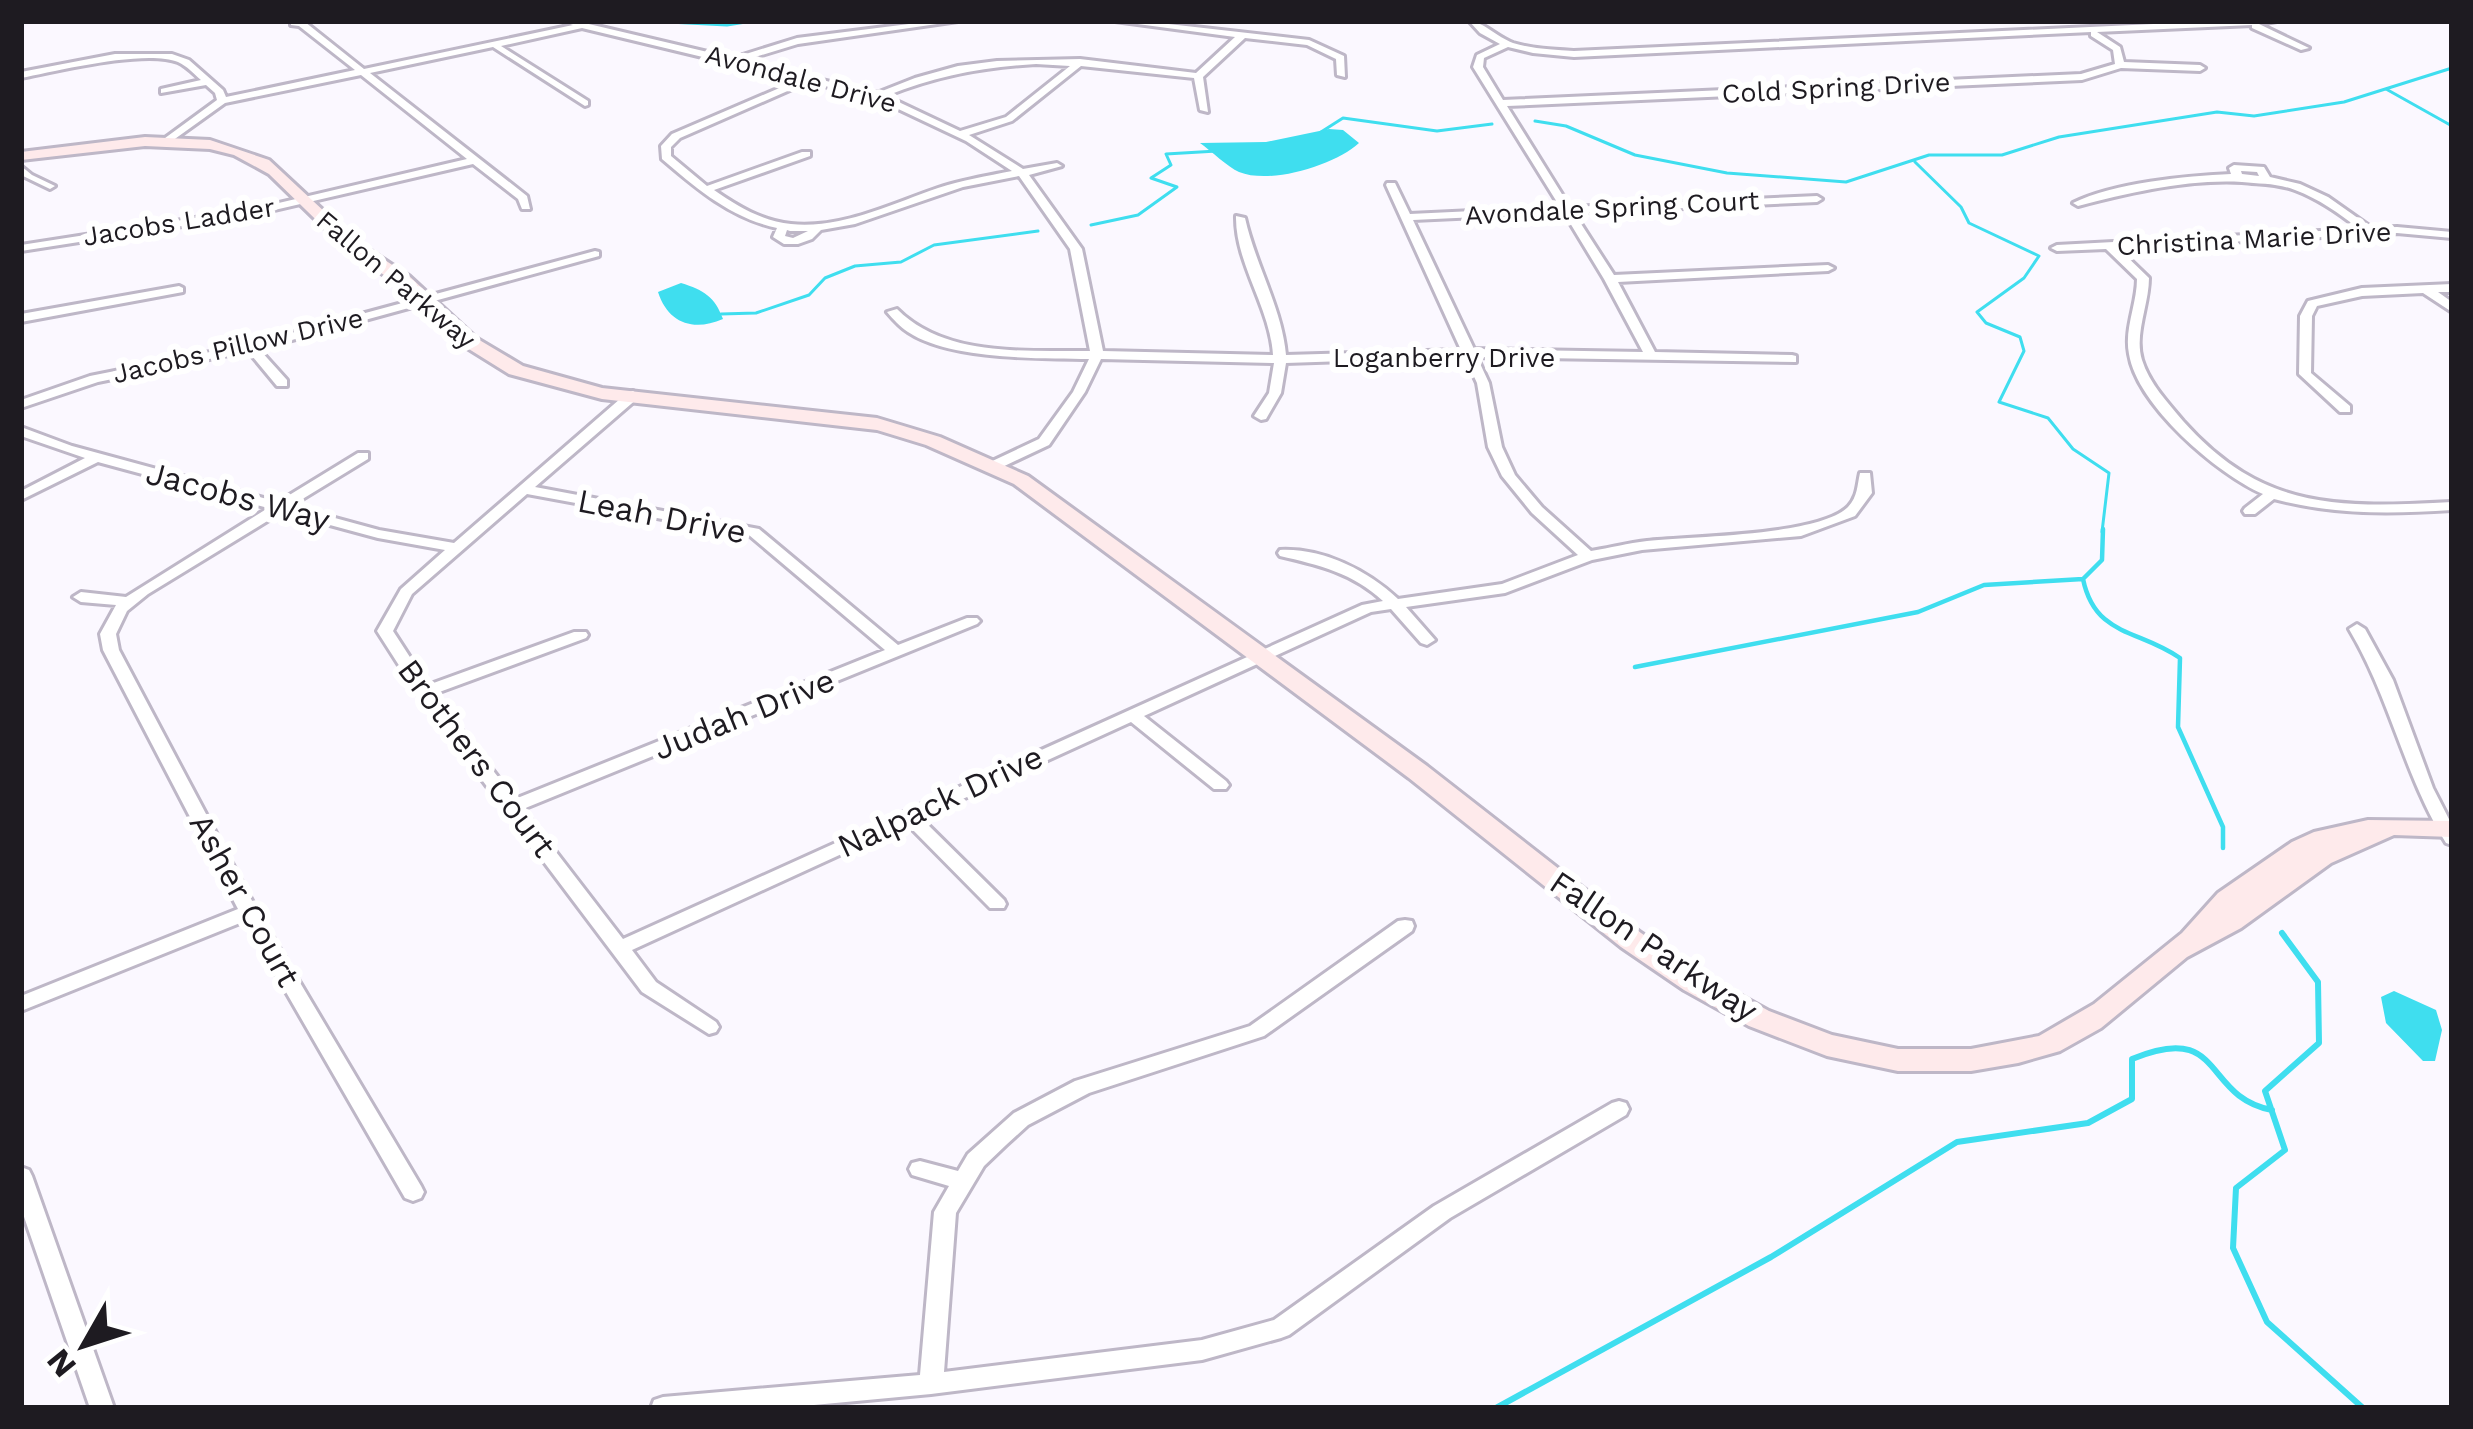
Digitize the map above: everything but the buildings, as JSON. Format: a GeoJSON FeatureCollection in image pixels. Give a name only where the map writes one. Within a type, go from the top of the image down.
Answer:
{"type":"FeatureCollection","features":[{"type":"Feature","properties":{"kind":"street","name":"Avondale Drive"},"geometry":{"type":"LineString","coordinates":[[565,21],[878,96],[960,134],[1023,174],[1076,249],[1096,355]]}},
{"type":"Feature","properties":{"kind":"street"},"geometry":{"type":"LineString","coordinates":[[736,60],[797,41],[954,21]]}},
{"type":"Feature","properties":{"kind":"street"},"geometry":{"type":"LineString","coordinates":[[1119,21],[1332,51],[1341,58],[1342,75]]}},
{"type":"Feature","properties":{"kind":"street"},"geometry":{"type":"LineString","coordinates":[[1473,21],[1486,34],[1508,44],[1574,53],[2273,21]]}},
{"type":"Feature","properties":{"kind":"street"},"geometry":{"type":"LineString","coordinates":[[294,23],[302,24],[476,160],[523,198],[526,207]]}},
{"type":"Feature","properties":{"kind":"street"},"geometry":{"type":"LineString","coordinates":[[2253,25],[2304,48]]}},
{"type":"Feature","properties":{"kind":"street"},"geometry":{"type":"LineString","coordinates":[[165,143],[222,101],[578,27]]}},
{"type":"Feature","properties":{"kind":"street"},"geometry":{"type":"LineString","coordinates":[[2092,32],[2117,49],[2120,65]]}},
{"type":"Feature","properties":{"kind":"street"},"geometry":{"type":"LineString","coordinates":[[878,96],[907,82],[979,62],[1080,62],[1198,76],[1242,36]]}},
{"type":"Feature","properties":{"kind":"street"},"geometry":{"type":"LineString","coordinates":[[1508,44],[1477,62],[1610,279],[1652,357]]}},
{"type":"Feature","properties":{"kind":"street"},"geometry":{"type":"LineString","coordinates":[[496,47],[585,103]]}},
{"type":"Feature","properties":{"kind":"street"},"geometry":{"type":"LineString","coordinates":[[21,75],[150,52],[186,62],[220,92],[222,101]]}},
{"type":"Feature","properties":{"kind":"street"},"geometry":{"type":"LineString","coordinates":[[960,134],[1009,119],[1080,62]]}},
{"type":"Feature","properties":{"kind":"street","name":"Cold Spring Drive"},"geometry":{"type":"LineString","coordinates":[[1503,103],[2081,77],[2120,65],[2156,70],[2200,68]]}},
{"type":"Feature","properties":{"kind":"street"},"geometry":{"type":"LineString","coordinates":[[1198,76],[1205,110]]}},
{"type":"Feature","properties":{"kind":"street"},"geometry":{"type":"LineString","coordinates":[[811,78],[700,124],[666,146],[665,158],[748,218],[782,229],[778,237],[790,242],[960,185],[1057,166]]}},
{"type":"Feature","properties":{"kind":"street"},"geometry":{"type":"LineString","coordinates":[[164,91],[206,82]]}},
{"type":"Feature","properties":{"kind":"street","name":"Fallon Parkway"},"geometry":{"type":"LineString","coordinates":[[21,156],[101,145],[165,143],[248,156],[274,171],[346,241],[495,361],[556,382],[871,423],[949,445],[991,466],[1021,496],[1253,659],[1406,779],[1455,805],[1736,1009],[1782,1030],[1849,1051],[1953,1062],[2003,1057],[2045,1045],[2088,1024],[2192,940],[2227,924],[2313,858],[2386,829],[2450,832]]}},
{"type":"Feature","properties":{"kind":"street"},"geometry":{"type":"LineString","coordinates":[[706,189],[806,154]]}},
{"type":"Feature","properties":{"kind":"street","name":"Jacobs Ladder"},"geometry":{"type":"LineString","coordinates":[[21,248],[304,201],[476,160]]}},
{"type":"Feature","properties":{"kind":"street"},"geometry":{"type":"LineString","coordinates":[[21,169],[50,186]]}},
{"type":"Feature","properties":{"kind":"street"},"geometry":{"type":"LineString","coordinates":[[2078,203],[2155,184],[2269,182],[2323,198],[2370,231]]}},
{"type":"Feature","properties":{"kind":"street"},"geometry":{"type":"LineString","coordinates":[[1391,185],[1483,383],[1496,447],[1509,476],[1537,510],[1588,556]]}},
{"type":"Feature","properties":{"kind":"street","name":"Avondale Spring Court"},"geometry":{"type":"LineString","coordinates":[[1407,217],[1816,199]]}},
{"type":"Feature","properties":{"kind":"street"},"geometry":{"type":"LineString","coordinates":[[1240,218],[1278,334],[1280,382],[1261,416]]}},
{"type":"Feature","properties":{"kind":"street","name":"Christina Marie Drive"},"geometry":{"type":"LineString","coordinates":[[2056,248],[2370,231],[2452,235]]}},
{"type":"Feature","properties":{"kind":"street"},"geometry":{"type":"LineString","coordinates":[[2110,247],[2143,278],[2135,358],[2167,411],[2224,470],[2270,495],[2353,511],[2452,506]]}},
{"type":"Feature","properties":{"kind":"street","name":"Jacobs Pillow Drive"},"geometry":{"type":"LineString","coordinates":[[21,404],[95,379],[251,346],[595,254]]}},
{"type":"Feature","properties":{"kind":"street"},"geometry":{"type":"LineString","coordinates":[[1610,279],[1828,268]]}},
{"type":"Feature","properties":{"kind":"street"},"geometry":{"type":"LineString","coordinates":[[2344,409],[2305,374],[2306,316],[2312,304],[2362,292],[2452,288]]}},
{"type":"Feature","properties":{"kind":"street"},"geometry":{"type":"LineString","coordinates":[[2427,289],[2452,308]]}},
{"type":"Feature","properties":{"kind":"street"},"geometry":{"type":"LineString","coordinates":[[21,318],[179,290]]}},
{"type":"Feature","properties":{"kind":"street","name":"Loganberry Drive"},"geometry":{"type":"LineString","coordinates":[[893,312],[910,329],[958,346],[998,353],[1792,359]]}},
{"type":"Feature","properties":{"kind":"street"},"geometry":{"type":"LineString","coordinates":[[251,346],[282,383]]}},
{"type":"Feature","properties":{"kind":"street"},"geometry":{"type":"LineString","coordinates":[[991,466],[1044,442],[1079,392],[1096,355]]}},
{"type":"Feature","properties":{"kind":"street","name":"Brothers Court"},"geometry":{"type":"LineString","coordinates":[[633,395],[406,592],[387,620],[388,640],[649,987],[709,1027]]}},
{"type":"Feature","properties":{"kind":"street","name":"Jacobs Way"},"geometry":{"type":"LineString","coordinates":[[21,431],[97,457],[378,534],[458,548]]}},
{"type":"Feature","properties":{"kind":"street"},"geometry":{"type":"LineString","coordinates":[[81,596],[127,602],[363,456]]}},
{"type":"Feature","properties":{"kind":"street"},"geometry":{"type":"LineString","coordinates":[[22,496],[97,457]]}},
{"type":"Feature","properties":{"kind":"street","name":"Nalpack Drive"},"geometry":{"type":"LineString","coordinates":[[620,948],[1367,608],[1505,588],[1588,556],[1642,546],[1801,532],[1850,513],[1865,493],[1865,476]]}},
{"type":"Feature","properties":{"kind":"street","name":"Leah Drive"},"geometry":{"type":"LineString","coordinates":[[528,490],[754,532],[897,652]]}},
{"type":"Feature","properties":{"kind":"street"},"geometry":{"type":"LineString","coordinates":[[2250,511],[2270,495]]}},
{"type":"Feature","properties":{"kind":"street"},"geometry":{"type":"LineString","coordinates":[[1285,553],[1330,560],[1381,585],[1427,640]]}},
{"type":"Feature","properties":{"kind":"street","name":"Asher Court"},"geometry":{"type":"LineString","coordinates":[[127,602],[108,634],[111,650],[249,912],[413,1192]]}},
{"type":"Feature","properties":{"kind":"street","name":"Judah Drive"},"geometry":{"type":"LineString","coordinates":[[515,806],[972,621]]}},
{"type":"Feature","properties":{"kind":"street"},"geometry":{"type":"LineString","coordinates":[[2357,629],[2380,662],[2430,804],[2450,832]]}},
{"type":"Feature","properties":{"kind":"street"},"geometry":{"type":"LineString","coordinates":[[424,692],[580,635]]}},
{"type":"Feature","properties":{"kind":"street"},"geometry":{"type":"LineString","coordinates":[[1131,713],[1220,785]]}},
{"type":"Feature","properties":{"kind":"street"},"geometry":{"type":"LineString","coordinates":[[909,815],[997,904]]}},
{"type":"Feature","properties":{"kind":"street"},"geometry":{"type":"LineString","coordinates":[[21,1004],[249,912]]}},
{"type":"Feature","properties":{"kind":"street"},"geometry":{"type":"LineString","coordinates":[[931,1384],[945,1212],[976,1160],[1021,1119],[1082,1087],[1256,1031],[1405,926]]}},
{"type":"Feature","properties":{"kind":"street"},"geometry":{"type":"LineString","coordinates":[[663,1408],[931,1384],[1202,1350],[1281,1328],[1442,1212],[1618,1109]]}},
{"type":"Feature","properties":{"kind":"street"},"geometry":{"type":"LineString","coordinates":[[920,1169],[962,1181]]}},
{"type":"Feature","properties":{"kind":"street"},"geometry":{"type":"LineString","coordinates":[[21,1176],[102,1408]]}},
{"type":"Feature","properties":{"kind":"water"},"geometry":{"type":"Polygon","coordinates":[[[1343,130],[1359,143],[1319,165],[1268,176],[1239,172],[1200,143],[1266,142],[1343,130]]]}},
{"type":"Feature","properties":{"kind":"water"},"geometry":{"type":"Polygon","coordinates":[[[681,283],[708,295],[723,319],[702,325],[675,318],[658,292],[681,283]]]}},
{"type":"Feature","properties":{"kind":"water"},"geometry":{"type":"Polygon","coordinates":[[[2394,991],[2436,1010],[2442,1030],[2435,1061],[2423,1061],[2386,1023],[2381,997],[2394,991]]]}},
{"type":"Feature","properties":{"kind":"waterway"},"geometry":{"type":"LineString","coordinates":[[649,21],[727,25],[752,21]]}},
{"type":"Feature","properties":{"kind":"waterway"},"geometry":{"type":"LineString","coordinates":[[1535,121],[1566,126],[1635,155],[1727,173],[1846,182],[1929,155],[2002,155],[2059,137],[2217,112],[2254,116],[2344,102],[2452,68]]}},
{"type":"Feature","properties":{"kind":"waterway"},"geometry":{"type":"LineString","coordinates":[[2386,89],[2452,126]]}},
{"type":"Feature","properties":{"kind":"waterway"},"geometry":{"type":"LineString","coordinates":[[1321,132],[1343,118],[1437,131],[1492,124]]}},
{"type":"Feature","properties":{"kind":"waterway"},"geometry":{"type":"LineString","coordinates":[[1091,225],[1138,215],[1177,187],[1151,178],[1171,165],[1166,154],[1217,151]]}},
{"type":"Feature","properties":{"kind":"waterway"},"geometry":{"type":"LineString","coordinates":[[1915,162],[1961,207],[1969,223],[2039,256],[2024,278],[1977,312],[1986,323],[2020,337],[2024,351],[1999,402],[2048,418],[2073,449],[2109,473],[2102,532]]}},
{"type":"Feature","properties":{"kind":"waterway"},"geometry":{"type":"LineString","coordinates":[[721,314],[756,313],[809,295],[825,278],[855,266],[901,262],[934,245],[1038,231]]}},
{"type":"Feature","properties":{"kind":"waterway"},"geometry":{"type":"LineString","coordinates":[[2083,579],[2102,560],[2103,529]]}},
{"type":"Feature","properties":{"kind":"waterway"},"geometry":{"type":"LineString","coordinates":[[1635,667],[1918,612],[1984,585],[2083,579]]}},
{"type":"Feature","properties":{"kind":"waterway"},"geometry":{"type":"LineString","coordinates":[[2083,579],[2097,612],[2108,622],[2180,658],[2178,727],[2223,827],[2223,848]]}},
{"type":"Feature","properties":{"kind":"waterway"},"geometry":{"type":"LineString","coordinates":[[2271,1110],[2265,1091],[2319,1043],[2318,982],[2282,933]]}},
{"type":"Feature","properties":{"kind":"waterway"},"geometry":{"type":"LineString","coordinates":[[1496,1408],[1771,1257],[1957,1142],[2088,1123],[2132,1099],[2132,1059],[2162,1049],[2183,1049],[2199,1055],[2234,1091],[2271,1110]]}},
{"type":"Feature","properties":{"kind":"waterway"},"geometry":{"type":"LineString","coordinates":[[2271,1110],[2285,1150],[2236,1188],[2233,1248],[2267,1322],[2363,1408]]}}]}
